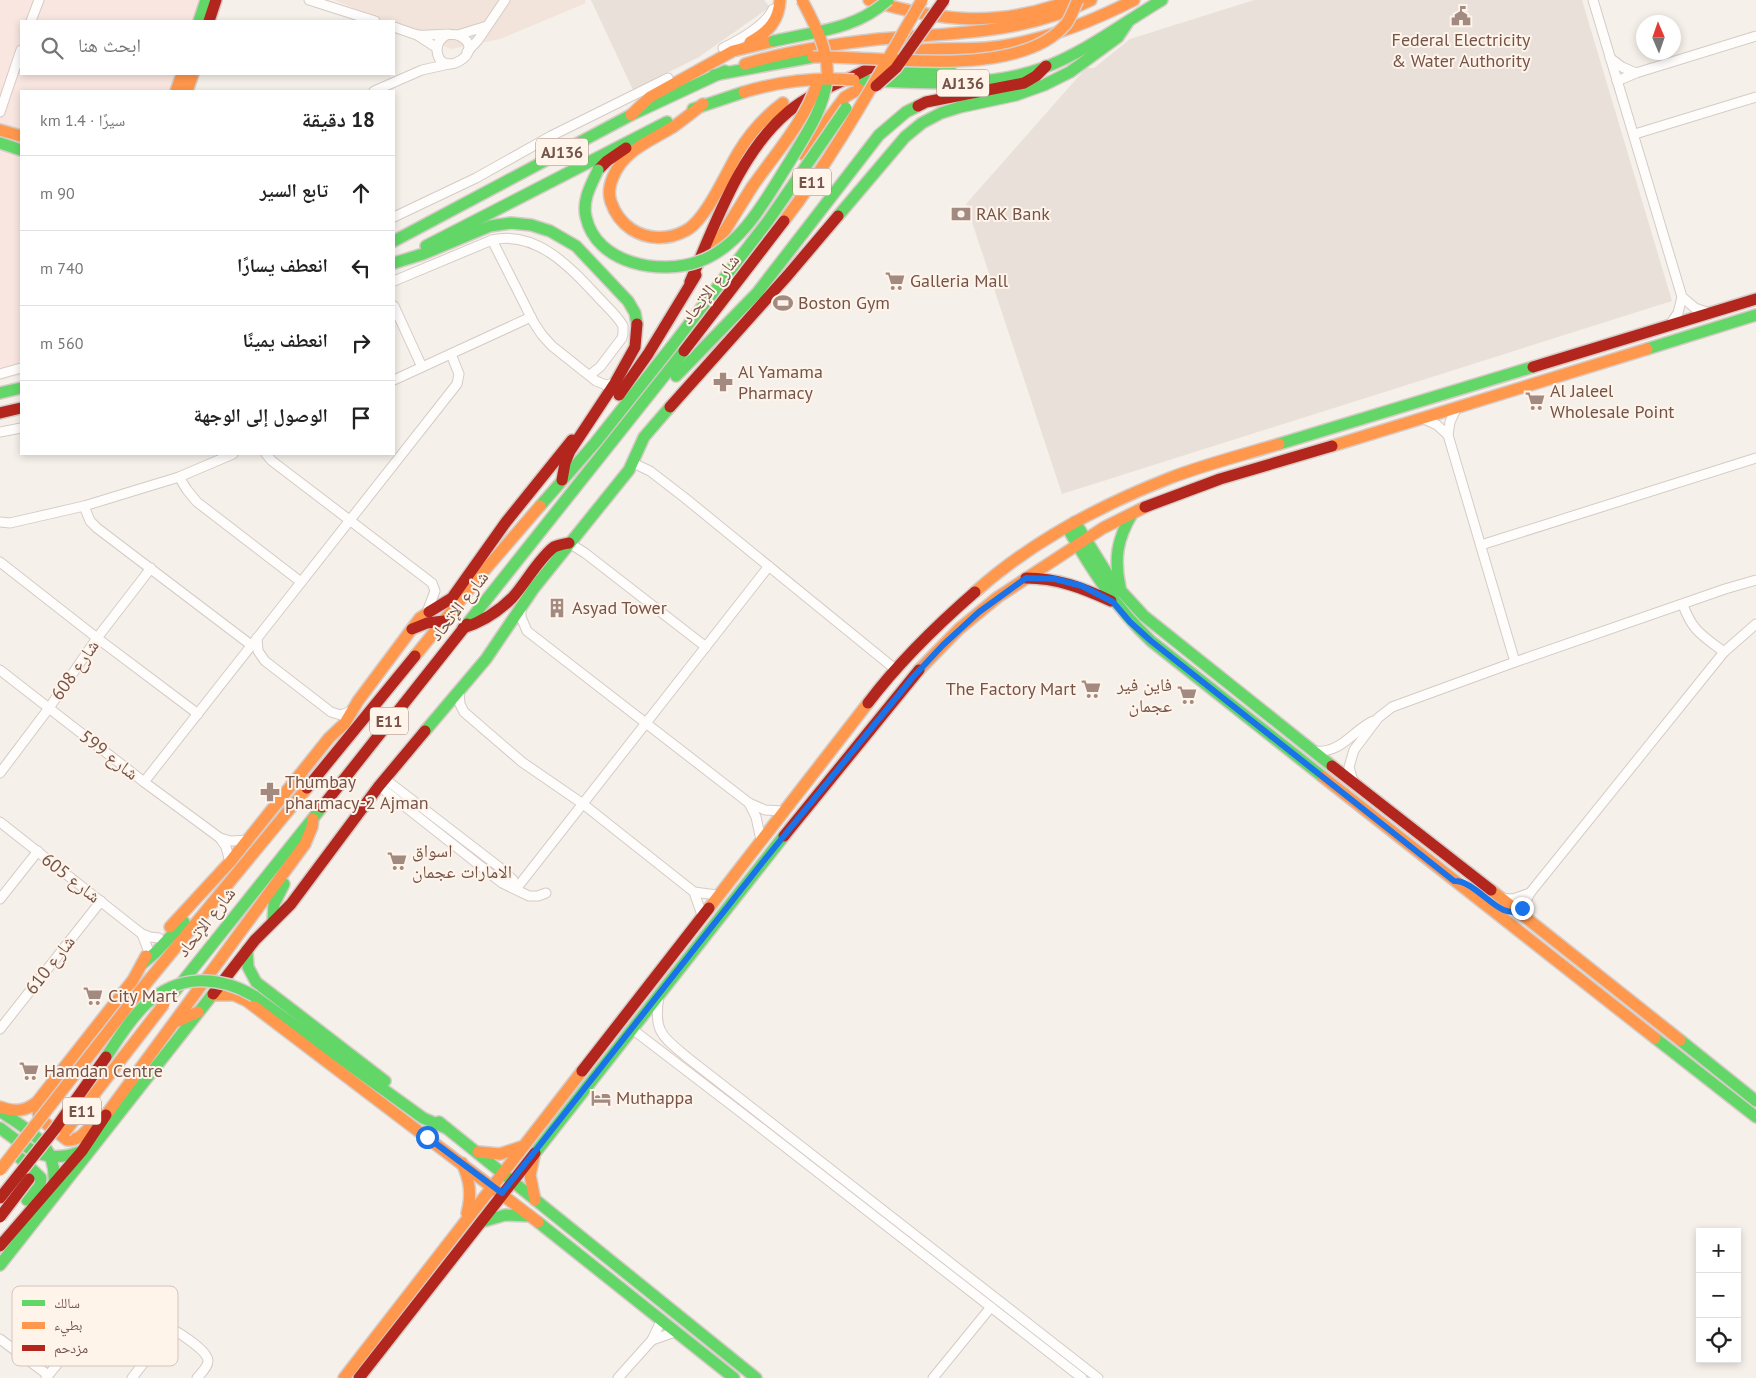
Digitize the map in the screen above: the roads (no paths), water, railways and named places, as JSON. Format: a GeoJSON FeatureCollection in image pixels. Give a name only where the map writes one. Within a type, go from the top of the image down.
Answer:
{"type":"FeatureCollection","features":[{"type":"Feature","properties":{"kind":"main road"},"geometry":{"type":"LineString","coordinates":[[199,20],[206,0]]}},
{"type":"Feature","properties":{"kind":"main road"},"geometry":{"type":"LineString","coordinates":[[209,20],[216,0]]}},
{"type":"Feature","properties":{"kind":"main road"},"geometry":{"type":"LineString","coordinates":[[631,114],[650,97],[762,36],[772,27],[779,12],[780,0]]}},
{"type":"Feature","properties":{"kind":"main road"},"geometry":{"type":"LineString","coordinates":[[658,126],[616,154],[598,170],[586,200],[586,216],[600,244],[619,258],[641,265],[660,268],[689,265],[712,256],[745,226],[779,179],[820,109],[828,70],[826,56],[802,0]]}},
{"type":"Feature","properties":{"kind":"main road"},"geometry":{"type":"LineString","coordinates":[[869,0],[919,14],[986,20],[1036,14],[1071,0]]}},
{"type":"Feature","properties":{"kind":"main road"},"geometry":{"type":"LineString","coordinates":[[733,51],[840,28],[873,13],[888,0]]}},
{"type":"Feature","properties":{"kind":"main road","name":"شارع الإتحاد"},"geometry":{"type":"LineString","coordinates":[[0,1217],[164,1004],[684,351],[806,192],[860,87],[909,0]]}},
{"type":"Feature","properties":{"kind":"main road","name":"شارع الإتحاد"},"geometry":{"type":"LineString","coordinates":[[0,1170],[139,992],[501,551],[595,443],[672,346],[783,201],[860,87],[922,0]]}},
{"type":"Feature","properties":{"kind":"main road"},"geometry":{"type":"LineString","coordinates":[[860,87],[881,83],[896,68],[944,0]]}},
{"type":"Feature","properties":{"kind":"main road"},"geometry":{"type":"LineString","coordinates":[[986,20],[1003,13],[1026,8],[1043,0]]}},
{"type":"Feature","properties":{"kind":"main road"},"geometry":{"type":"LineString","coordinates":[[714,76],[812,57],[946,61],[1005,56],[1036,46],[1050,38],[1063,27],[1078,0]]}},
{"type":"Feature","properties":{"kind":"main road"},"geometry":{"type":"LineString","coordinates":[[779,179],[792,166],[845,97],[860,87],[892,71],[951,72],[1000,67],[1044,52],[1068,36],[1079,22],[1089,0]]}},
{"type":"Feature","properties":{"kind":"main road","name":"AJ136"},"geometry":{"type":"LineString","coordinates":[[395,239],[631,114],[714,76],[762,58],[830,44],[988,30],[1030,23],[1067,12],[1089,0]]}},
{"type":"Feature","properties":{"kind":"main road"},"geometry":{"type":"LineString","coordinates":[[690,282],[727,200],[756,146],[781,118],[819,91],[903,53],[919,50],[984,48],[1037,39],[1083,24],[1134,0]]}},
{"type":"Feature","properties":{"kind":"main road","name":"AJ136"},"geometry":{"type":"LineString","coordinates":[[395,261],[703,104],[762,86],[798,79],[826,78],[860,87],[971,83],[1005,78],[1046,66],[1068,57],[1162,0]]}},
{"type":"Feature","properties":{"kind":"main road"},"geometry":{"type":"LineString","coordinates":[[0,1264],[169,1051],[254,940],[291,904],[382,782],[506,632],[521,607],[561,553],[633,463],[641,443],[648,432],[788,275],[905,137],[922,123],[942,114],[960,107],[1016,95],[1044,85],[1070,72],[1118,37],[1131,18]]}},
{"type":"Feature","properties":{"kind":"main road"},"geometry":{"type":"LineString","coordinates":[[595,443],[599,423],[648,354],[690,282],[811,101],[818,76],[820,42]]}},
{"type":"Feature","properties":{"kind":"main road"},"geometry":{"type":"LineString","coordinates":[[613,438],[636,424],[682,370],[746,305],[879,135],[892,122],[906,112],[926,102],[1024,83],[1036,76],[1046,66]]}},
{"type":"Feature","properties":{"kind":"main road"},"geometry":{"type":"LineString","coordinates":[[176,90],[182,75]]}},
{"type":"Feature","properties":{"kind":"main road"},"geometry":{"type":"LineString","coordinates":[[187,90],[193,75]]}},
{"type":"Feature","properties":{"kind":"main road"},"geometry":{"type":"LineString","coordinates":[[703,104],[636,149],[618,166],[610,188],[612,208],[622,223],[637,234],[661,238],[687,230],[701,216],[740,150],[763,119],[783,103],[804,94],[819,91]]}},
{"type":"Feature","properties":{"kind":"main road"},"geometry":{"type":"LineString","coordinates":[[0,130],[20,136]]}},
{"type":"Feature","properties":{"kind":"main road"},"geometry":{"type":"LineString","coordinates":[[0,143],[20,150]]}},
{"type":"Feature","properties":{"kind":"main road"},"geometry":{"type":"LineString","coordinates":[[395,262],[423,254],[480,229],[500,224],[531,225],[560,235],[584,253],[628,301],[634,313],[638,333],[635,347],[615,383],[567,457],[562,482]]}},
{"type":"Feature","properties":{"kind":"main road"},"geometry":{"type":"LineString","coordinates":[[344,1378],[859,712],[940,622],[974,591],[1014,561],[1071,524],[1132,494],[1197,469],[1756,299]]}},
{"type":"Feature","properties":{"kind":"main road"},"geometry":{"type":"LineString","coordinates":[[359,1378],[767,856],[913,677],[959,629],[992,602],[1081,542],[1133,512],[1168,497],[1220,479],[1474,404],[1756,315]]}},
{"type":"Feature","properties":{"kind":"main road"},"geometry":{"type":"LineString","coordinates":[[1474,404],[1481,390],[1533,373],[1551,362]]}},
{"type":"Feature","properties":{"kind":"main road"},"geometry":{"type":"LineString","coordinates":[[0,393],[20,388]]}},
{"type":"Feature","properties":{"kind":"main road"},"geometry":{"type":"LineString","coordinates":[[0,413],[20,408]]}},
{"type":"Feature","properties":{"kind":"main road"},"geometry":{"type":"LineString","coordinates":[[0,1107],[15,1111],[29,1109],[37,1102],[133,980],[159,938],[230,862],[329,738],[344,723],[412,629],[427,612],[452,598],[506,522],[559,454],[572,439],[582,433]]}},
{"type":"Feature","properties":{"kind":"main road"},"geometry":{"type":"LineString","coordinates":[[1121,592],[1115,567],[1115,553],[1121,532],[1133,512]]}},
{"type":"Feature","properties":{"kind":"main road"},"geometry":{"type":"LineString","coordinates":[[1071,524],[1113,602],[1130,622],[1151,641],[1756,1117]]}},
{"type":"Feature","properties":{"kind":"main road"},"geometry":{"type":"LineString","coordinates":[[1081,542],[1121,592],[1159,629],[1754,1098]]}},
{"type":"Feature","properties":{"kind":"main road"},"geometry":{"type":"LineString","coordinates":[[464,628],[493,615],[507,602],[549,552],[561,544],[569,543]]}},
{"type":"Feature","properties":{"kind":"main road"},"geometry":{"type":"LineString","coordinates":[[1026,578],[1065,581],[1082,586],[1113,602]]}},
{"type":"Feature","properties":{"kind":"main road"},"geometry":{"type":"LineString","coordinates":[[412,629],[428,623],[444,621]]}},
{"type":"Feature","properties":{"kind":"main road"},"geometry":{"type":"LineString","coordinates":[[273,921],[276,898],[310,832],[314,822],[313,816]]}},
{"type":"Feature","properties":{"kind":"main road"},"geometry":{"type":"LineString","coordinates":[[0,1246],[82,1151],[104,1118],[298,854]]}},
{"type":"Feature","properties":{"kind":"main road"},"geometry":{"type":"LineString","coordinates":[[1454,881],[1467,883],[1504,911],[1517,912]]}},
{"type":"Feature","properties":{"kind":"main road"},"geometry":{"type":"LineString","coordinates":[[142,964],[156,952],[205,899],[227,887]]}},
{"type":"Feature","properties":{"kind":"main road"},"geometry":{"type":"LineString","coordinates":[[247,950],[246,965],[253,978],[475,1151],[756,1378]]}},
{"type":"Feature","properties":{"kind":"main road"},"geometry":{"type":"LineString","coordinates":[[239,996],[242,984],[253,978]]}},
{"type":"Feature","properties":{"kind":"main road"},"geometry":{"type":"LineString","coordinates":[[0,1198],[56,1128],[127,1026],[151,1000],[164,991],[180,984],[204,980],[228,983],[241,988],[423,1118],[446,1128]]}},
{"type":"Feature","properties":{"kind":"main road"},"geometry":{"type":"LineString","coordinates":[[213,994],[239,996],[247,1001],[492,1185],[734,1378]]}},
{"type":"Feature","properties":{"kind":"main road"},"geometry":{"type":"LineString","coordinates":[[175,1023],[198,1012]]}},
{"type":"Feature","properties":{"kind":"main road"},"geometry":{"type":"LineString","coordinates":[[1662,1043],[1670,1039],[1677,1041],[1710,1066],[1716,1068]]}},
{"type":"Feature","properties":{"kind":"main road"},"geometry":{"type":"LineString","coordinates":[[55,1081],[52,1093],[38,1112],[38,1117],[41,1121],[67,1140],[72,1141],[79,1138],[91,1125],[104,1118]]}},
{"type":"Feature","properties":{"kind":"main road"},"geometry":{"type":"LineString","coordinates":[[0,1111],[42,1142],[48,1149],[53,1158],[56,1171],[54,1184]]}},
{"type":"Feature","properties":{"kind":"main road"},"geometry":{"type":"LineString","coordinates":[[0,1128],[35,1153],[44,1157],[71,1156],[82,1151]]}},
{"type":"Feature","properties":{"kind":"main road"},"geometry":{"type":"LineString","coordinates":[[475,1151],[486,1154],[503,1154],[525,1144]]}},
{"type":"Feature","properties":{"kind":"main road"},"geometry":{"type":"LineString","coordinates":[[535,1200],[530,1175],[536,1151]]}},
{"type":"Feature","properties":{"kind":"main road"},"geometry":{"type":"LineString","coordinates":[[0,1159],[5,1153],[14,1154],[41,1178],[40,1185],[16,1215],[14,1229]]}},
{"type":"Feature","properties":{"kind":"main road"},"geometry":{"type":"LineString","coordinates":[[462,1163],[468,1175],[470,1188],[469,1208],[465,1220]]}},
{"type":"Feature","properties":{"kind":"main road"},"geometry":{"type":"LineString","coordinates":[[479,1223],[493,1217],[508,1214],[532,1217]]}},
{"type":"Feature","properties":{"kind":"main road"},"geometry":{"type":"LineString","coordinates":[[661,1321],[669,1318],[675,1320],[707,1344],[718,1348]]}},
{"type":"Feature","properties":{"kind":"street"},"geometry":{"type":"LineString","coordinates":[[31,20],[39,0]]}},
{"type":"Feature","properties":{"kind":"street"},"geometry":{"type":"LineString","coordinates":[[308,0],[372,20]]}},
{"type":"Feature","properties":{"kind":"street"},"geometry":{"type":"LineString","coordinates":[[376,90],[422,70],[456,64],[462,61],[505,0]]}},
{"type":"Feature","properties":{"kind":"street"},"geometry":{"type":"LineString","coordinates":[[395,216],[476,178],[551,136],[676,75],[732,44],[769,16],[773,9],[774,0]]}},
{"type":"Feature","properties":{"kind":"street"},"geometry":{"type":"LineString","coordinates":[[1593,0],[1682,297],[1678,313],[1669,326]]}},
{"type":"Feature","properties":{"kind":"street"},"geometry":{"type":"LineString","coordinates":[[417,35],[458,35],[487,26]]}},
{"type":"Feature","properties":{"kind":"street"},"geometry":{"type":"LineString","coordinates":[[395,27],[417,35],[437,49],[440,58],[448,64]]}},
{"type":"Feature","properties":{"kind":"street"},"geometry":{"type":"LineString","coordinates":[[422,70],[431,61],[440,41],[448,34]]}},
{"type":"Feature","properties":{"kind":"street"},"geometry":{"type":"LineString","coordinates":[[458,35],[466,42],[467,52]]}},
{"type":"Feature","properties":{"kind":"street"},"geometry":{"type":"LineString","coordinates":[[1618,81],[1636,73],[1756,36]]}},
{"type":"Feature","properties":{"kind":"street"},"geometry":{"type":"LineString","coordinates":[[0,112],[20,53]]}},
{"type":"Feature","properties":{"kind":"street"},"geometry":{"type":"LineString","coordinates":[[1610,58],[1622,67],[1636,73]]}},
{"type":"Feature","properties":{"kind":"street"},"geometry":{"type":"LineString","coordinates":[[1634,134],[1756,98]]}},
{"type":"Feature","properties":{"kind":"street"},"geometry":{"type":"LineString","coordinates":[[395,281],[492,240],[520,239],[561,259],[621,322],[624,330],[622,338],[604,364],[590,375]]}},
{"type":"Feature","properties":{"kind":"street"},"geometry":{"type":"LineString","coordinates":[[492,240],[538,329],[547,340],[603,384],[615,383]]}},
{"type":"Feature","properties":{"kind":"street"},"geometry":{"type":"LineString","coordinates":[[1682,297],[1695,308],[1710,313]]}},
{"type":"Feature","properties":{"kind":"street"},"geometry":{"type":"LineString","coordinates":[[395,308],[422,367]]}},
{"type":"Feature","properties":{"kind":"street"},"geometry":{"type":"LineString","coordinates":[[395,380],[532,317]]}},
{"type":"Feature","properties":{"kind":"street"},"geometry":{"type":"LineString","coordinates":[[144,782],[457,384],[458,369],[451,354]]}},
{"type":"Feature","properties":{"kind":"street"},"geometry":{"type":"LineString","coordinates":[[0,374],[20,368]]}},
{"type":"Feature","properties":{"kind":"street"},"geometry":{"type":"LineString","coordinates":[[1456,409],[1450,422],[1448,435],[1515,662]]}},
{"type":"Feature","properties":{"kind":"street"},"geometry":{"type":"LineString","coordinates":[[1424,419],[1437,425],[1448,435]]}},
{"type":"Feature","properties":{"kind":"street"},"geometry":{"type":"LineString","coordinates":[[0,432],[20,428]]}},
{"type":"Feature","properties":{"kind":"street"},"geometry":{"type":"LineString","coordinates":[[0,530],[5,523],[84,506],[179,477],[231,455]]}},
{"type":"Feature","properties":{"kind":"street"},"geometry":{"type":"LineString","coordinates":[[267,455],[272,461],[434,585],[435,590],[427,612]]}},
{"type":"Feature","properties":{"kind":"street"},"geometry":{"type":"LineString","coordinates":[[1480,545],[1756,458]]}},
{"type":"Feature","properties":{"kind":"street"},"geometry":{"type":"LineString","coordinates":[[633,463],[650,471],[896,669]]}},
{"type":"Feature","properties":{"kind":"street"},"geometry":{"type":"LineString","coordinates":[[179,477],[197,502],[301,582]]}},
{"type":"Feature","properties":{"kind":"street"},"geometry":{"type":"LineString","coordinates":[[84,506],[93,524],[254,642],[265,661],[331,712],[341,715],[351,711]]}},
{"type":"Feature","properties":{"kind":"street"},"geometry":{"type":"LineString","coordinates":[[569,543],[585,553],[706,647]]}},
{"type":"Feature","properties":{"kind":"street"},"geometry":{"type":"LineString","coordinates":[[561,553],[585,553]]}},
{"type":"Feature","properties":{"kind":"street"},"geometry":{"type":"LineString","coordinates":[[0,562],[198,714]]}},
{"type":"Feature","properties":{"kind":"street"},"geometry":{"type":"LineString","coordinates":[[516,889],[769,566]]}},
{"type":"Feature","properties":{"kind":"street","name":"شارع 608"},"geometry":{"type":"LineString","coordinates":[[0,773],[49,708],[97,638],[151,568]]}},
{"type":"Feature","properties":{"kind":"street"},"geometry":{"type":"LineString","coordinates":[[1313,750],[1325,751],[1337,748],[1366,724],[1403,702],[1515,662],[1753,583]]}},
{"type":"Feature","properties":{"kind":"street"},"geometry":{"type":"LineString","coordinates":[[1683,605],[1688,620],[1694,628],[1724,652]]}},
{"type":"Feature","properties":{"kind":"street"},"geometry":{"type":"LineString","coordinates":[[521,607],[521,617],[527,631],[749,803],[765,810],[783,811]]}},
{"type":"Feature","properties":{"kind":"street"},"geometry":{"type":"LineString","coordinates":[[1517,912],[1522,908],[1530,893],[1724,652],[1756,624]]}},
{"type":"Feature","properties":{"kind":"street"},"geometry":{"type":"LineString","coordinates":[[506,632],[527,631]]}},
{"type":"Feature","properties":{"kind":"street","name":"شارع 599"},"geometry":{"type":"LineString","coordinates":[[0,670],[144,782],[220,838]]}},
{"type":"Feature","properties":{"kind":"street"},"geometry":{"type":"LineString","coordinates":[[459,691],[459,700],[464,712]]}},
{"type":"Feature","properties":{"kind":"street"},"geometry":{"type":"LineString","coordinates":[[444,709],[452,708],[464,712],[522,762],[582,804],[694,892],[702,915]]}},
{"type":"Feature","properties":{"kind":"street"},"geometry":{"type":"LineString","coordinates":[[1354,783],[1350,773],[1351,755],[1378,718]]}},
{"type":"Feature","properties":{"kind":"street"},"geometry":{"type":"LineString","coordinates":[[382,782],[495,879],[529,896],[546,894]]}},
{"type":"Feature","properties":{"kind":"street"},"geometry":{"type":"LineString","coordinates":[[749,803],[756,817],[761,840]]}},
{"type":"Feature","properties":{"kind":"street","name":"شارع 605"},"geometry":{"type":"LineString","coordinates":[[0,822],[142,934],[159,938]]}},
{"type":"Feature","properties":{"kind":"street"},"geometry":{"type":"LineString","coordinates":[[220,838],[231,841],[248,840]]}},
{"type":"Feature","properties":{"kind":"street"},"geometry":{"type":"LineString","coordinates":[[220,838],[226,846],[230,862]]}},
{"type":"Feature","properties":{"kind":"street"},"geometry":{"type":"LineString","coordinates":[[0,899],[38,851]]}},
{"type":"Feature","properties":{"kind":"street"},"geometry":{"type":"LineString","coordinates":[[694,892],[717,895]]}},
{"type":"Feature","properties":{"kind":"street"},"geometry":{"type":"LineString","coordinates":[[1500,898],[1513,899],[1530,893]]}},
{"type":"Feature","properties":{"kind":"street","name":"شارع 610"},"geometry":{"type":"LineString","coordinates":[[0,1029],[101,901]]}},
{"type":"Feature","properties":{"kind":"street","name":"شارع 605"},"geometry":{"type":"LineString","coordinates":[[142,934],[149,952]]}},
{"type":"Feature","properties":{"kind":"street"},"geometry":{"type":"LineString","coordinates":[[660,993],[656,1014],[658,1026],[664,1037],[688,1058],[1098,1378]]}},
{"type":"Feature","properties":{"kind":"street"},"geometry":{"type":"LineString","coordinates":[[632,1029],[1082,1378]]}},
{"type":"Feature","properties":{"kind":"street"},"geometry":{"type":"LineString","coordinates":[[681,1067],[688,1058]]}},
{"type":"Feature","properties":{"kind":"street"},"geometry":{"type":"LineString","coordinates":[[933,1378],[991,1307]]}},
{"type":"Feature","properties":{"kind":"street"},"geometry":{"type":"LineString","coordinates":[[618,1378],[652,1340],[661,1321]]}},
{"type":"Feature","properties":{"kind":"street"},"geometry":{"type":"LineString","coordinates":[[178,1332],[205,1354],[208,1361],[197,1378]]}},
{"type":"Feature","properties":{"kind":"street"},"geometry":{"type":"LineString","coordinates":[[652,1340],[675,1332]]}},
{"type":"Feature","properties":{"kind":"street"},"geometry":{"type":"LineString","coordinates":[[0,1339],[12,1349]]}},
{"type":"Feature","properties":{"kind":"street"},"geometry":{"type":"LineString","coordinates":[[33,1366],[47,1377],[56,1366]]}},
{"type":"Feature","properties":{"kind":"street"},"geometry":{"type":"LineString","coordinates":[[132,1378],[141,1366]]}},
{"type":"Feature","properties":{"kind":"place","name":"Federal Electricity & Water Authority"},"geometry":{"type":"Point","coordinates":[1461,16]}},
{"type":"Feature","properties":{"kind":"place","name":"RAK Bank"},"geometry":{"type":"Point","coordinates":[961,214]}},
{"type":"Feature","properties":{"kind":"place","name":"Galleria Mall"},"geometry":{"type":"Point","coordinates":[895,281]}},
{"type":"Feature","properties":{"kind":"place","name":"Boston Gym"},"geometry":{"type":"Point","coordinates":[783,303]}},
{"type":"Feature","properties":{"kind":"place","name":"Al Yamama Pharmacy"},"geometry":{"type":"Point","coordinates":[723,382]}},
{"type":"Feature","properties":{"kind":"place","name":"Al Jaleel Wholesale Point"},"geometry":{"type":"Point","coordinates":[1535,401]}},
{"type":"Feature","properties":{"kind":"place","name":"Asyad Tower"},"geometry":{"type":"Point","coordinates":[557,608]}},
{"type":"Feature","properties":{"kind":"place","name":"The Factory Mart"},"geometry":{"type":"Point","coordinates":[1091,689]}},
{"type":"Feature","properties":{"kind":"place","name":"فاين فير عجمان"},"geometry":{"type":"Point","coordinates":[1187,695]}},
{"type":"Feature","properties":{"kind":"place","name":"Thumbay pharmacy-2 Ajman"},"geometry":{"type":"Point","coordinates":[270,792]}},
{"type":"Feature","properties":{"kind":"place","name":"اسواق الامارات عجمان"},"geometry":{"type":"Point","coordinates":[397,861]}},
{"type":"Feature","properties":{"kind":"place","name":"City Mart"},"geometry":{"type":"Point","coordinates":[93,996]}},
{"type":"Feature","properties":{"kind":"place","name":"Hamdan Centre"},"geometry":{"type":"Point","coordinates":[29,1071]}},
{"type":"Feature","properties":{"kind":"place","name":"Muthappa"},"geometry":{"type":"Point","coordinates":[601,1098]}}]}
